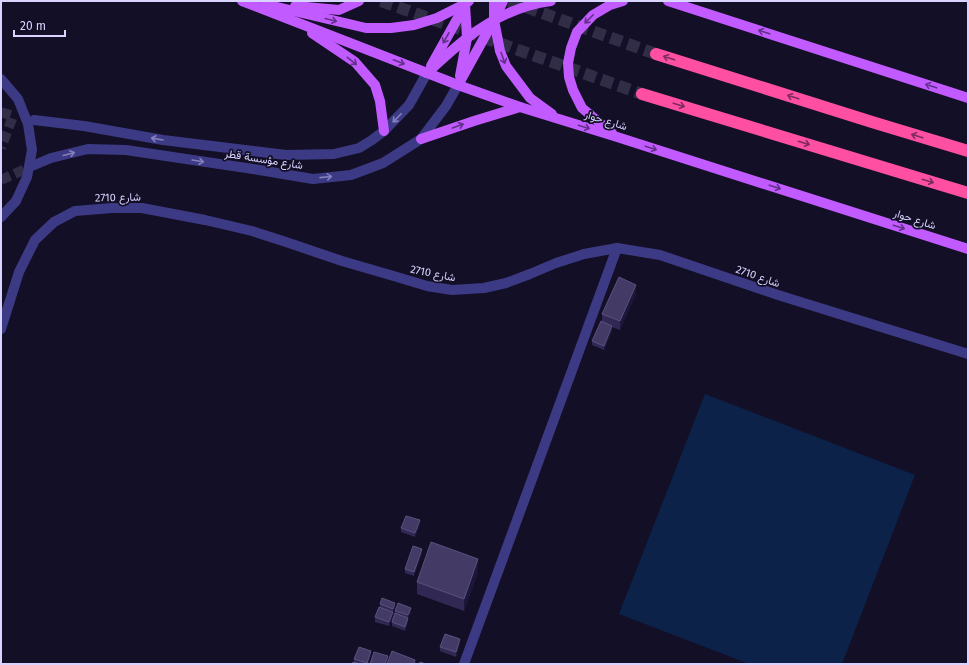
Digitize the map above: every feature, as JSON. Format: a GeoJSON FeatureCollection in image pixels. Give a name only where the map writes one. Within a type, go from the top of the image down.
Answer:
{"type":"FeatureCollection","features":[{"type":"Feature","properties":{"kind":"highway"},"geometry":{"type":"LineString","coordinates":[[656,54],[968,151]]}},
{"type":"Feature","properties":{"kind":"highway"},"geometry":{"type":"LineString","coordinates":[[642,94],[968,193]]}},
{"type":"Feature","properties":{"kind":"main road","name":"شارع حوار"},"geometry":{"type":"LineString","coordinates":[[242,1],[458,85],[520,107],[968,249]]}},
{"type":"Feature","properties":{"kind":"main road"},"geometry":{"type":"LineString","coordinates":[[252,1],[366,28],[391,28],[414,24],[437,18],[466,2]]}},
{"type":"Feature","properties":{"kind":"main road"},"geometry":{"type":"LineString","coordinates":[[265,1],[339,10],[359,1]]}},
{"type":"Feature","properties":{"kind":"main road"},"geometry":{"type":"LineString","coordinates":[[494,1],[494,20],[500,51],[506,66],[530,98],[559,119]]}},
{"type":"Feature","properties":{"kind":"main road"},"geometry":{"type":"LineString","coordinates":[[458,85],[503,1]]}},
{"type":"Feature","properties":{"kind":"main road"},"geometry":{"type":"LineString","coordinates":[[427,73],[467,38],[494,20],[517,8],[551,1]]}},
{"type":"Feature","properties":{"kind":"main road"},"geometry":{"type":"LineString","coordinates":[[614,136],[582,108],[573,90],[569,77],[568,63],[571,48],[577,32],[593,15],[610,5],[623,1]]}},
{"type":"Feature","properties":{"kind":"main road"},"geometry":{"type":"LineString","coordinates":[[668,1],[968,98]]}},
{"type":"Feature","properties":{"kind":"main road"},"geometry":{"type":"LineString","coordinates":[[458,85],[467,38],[466,2]]}},
{"type":"Feature","properties":{"kind":"main road"},"geometry":{"type":"LineString","coordinates":[[427,73],[466,2]]}},
{"type":"Feature","properties":{"kind":"main road"},"geometry":{"type":"LineString","coordinates":[[297,23],[356,62],[375,85],[380,101],[384,131]]}},
{"type":"Feature","properties":{"kind":"main road"},"geometry":{"type":"LineString","coordinates":[[421,139],[520,107]]}},
{"type":"Feature","properties":{"kind":"street","name":"شارع مؤسسة قطر"},"geometry":{"type":"LineString","coordinates":[[34,120],[84,126],[163,140],[286,155],[334,154],[359,148],[384,131],[409,105],[427,73]]}},
{"type":"Feature","properties":{"kind":"street"},"geometry":{"type":"LineString","coordinates":[[1,79],[18,99],[28,124],[32,150],[27,177],[16,201],[1,217]]}},
{"type":"Feature","properties":{"kind":"street","name":"شارع مؤسسة قطر"},"geometry":{"type":"LineString","coordinates":[[32,166],[51,158],[88,149],[126,150],[313,179],[351,175],[383,163],[421,139],[446,106],[458,85]]}},
{"type":"Feature","properties":{"kind":"street","name":"شارع 2710"},"geometry":{"type":"LineString","coordinates":[[1,329],[19,272],[35,240],[54,222],[75,211],[112,208],[142,208],[252,231],[342,261],[427,286],[452,290],[492,287],[530,274],[556,262],[584,254],[617,248],[660,255],[778,295],[968,354]]}},
{"type":"Feature","properties":{"kind":"street"},"geometry":{"type":"LineString","coordinates":[[464,664],[617,248]]}},
{"type":"Feature","properties":{"kind":"water"},"geometry":{"type":"Polygon","coordinates":[[[705,394],[915,475],[842,664],[749,664],[619,614],[705,394]]]}},
{"type":"Feature","properties":{"kind":"building"},"geometry":{"type":"Polygon","coordinates":[[[619,277],[636,285],[620,321],[602,314],[619,277]]]}},
{"type":"Feature","properties":{"kind":"building"},"geometry":{"type":"Polygon","coordinates":[[[601,321],[612,326],[604,346],[592,341],[601,321]]]}},
{"type":"Feature","properties":{"kind":"building"},"geometry":{"type":"Polygon","coordinates":[[[406,516],[420,520],[415,533],[401,528],[406,516]]]}},
{"type":"Feature","properties":{"kind":"building"},"geometry":{"type":"Polygon","coordinates":[[[431,542],[478,559],[464,599],[417,582],[431,542]]]}},
{"type":"Feature","properties":{"kind":"building"},"geometry":{"type":"Polygon","coordinates":[[[413,546],[422,549],[414,572],[405,569],[413,546]]]}},
{"type":"Feature","properties":{"kind":"building"},"geometry":{"type":"Polygon","coordinates":[[[382,598],[395,603],[393,609],[380,604],[382,598]]]}},
{"type":"Feature","properties":{"kind":"building"},"geometry":{"type":"Polygon","coordinates":[[[398,603],[411,608],[408,615],[395,611],[398,603]]]}},
{"type":"Feature","properties":{"kind":"building"},"geometry":{"type":"Polygon","coordinates":[[[379,607],[393,612],[389,622],[375,617],[379,607]]]}},
{"type":"Feature","properties":{"kind":"building"},"geometry":{"type":"Polygon","coordinates":[[[395,613],[408,618],[405,627],[392,622],[395,613]]]}},
{"type":"Feature","properties":{"kind":"building"},"geometry":{"type":"Polygon","coordinates":[[[445,634],[460,639],[456,652],[440,647],[445,634]]]}},
{"type":"Feature","properties":{"kind":"building"},"geometry":{"type":"Polygon","coordinates":[[[359,647],[371,651],[367,663],[354,659],[359,647]]]}},
{"type":"Feature","properties":{"kind":"building"},"geometry":{"type":"Polygon","coordinates":[[[392,651],[415,660],[414,664],[387,664],[392,651]]]}},
{"type":"Feature","properties":{"kind":"building"},"geometry":{"type":"Polygon","coordinates":[[[374,652],[388,656],[385,664],[370,664],[374,652]]]}},
{"type":"Feature","properties":{"kind":"tunnel"},"geometry":{"type":"LineString","coordinates":[[381,1],[642,94]]}},
{"type":"Feature","properties":{"kind":"tunnel"},"geometry":{"type":"LineString","coordinates":[[509,1],[656,54]]}},
{"type":"Feature","properties":{"kind":"tunnel"},"geometry":{"type":"LineString","coordinates":[[1,112],[13,116],[1,148]]}},
{"type":"Feature","properties":{"kind":"tunnel"},"geometry":{"type":"LineString","coordinates":[[1,180],[32,166]]}}]}
